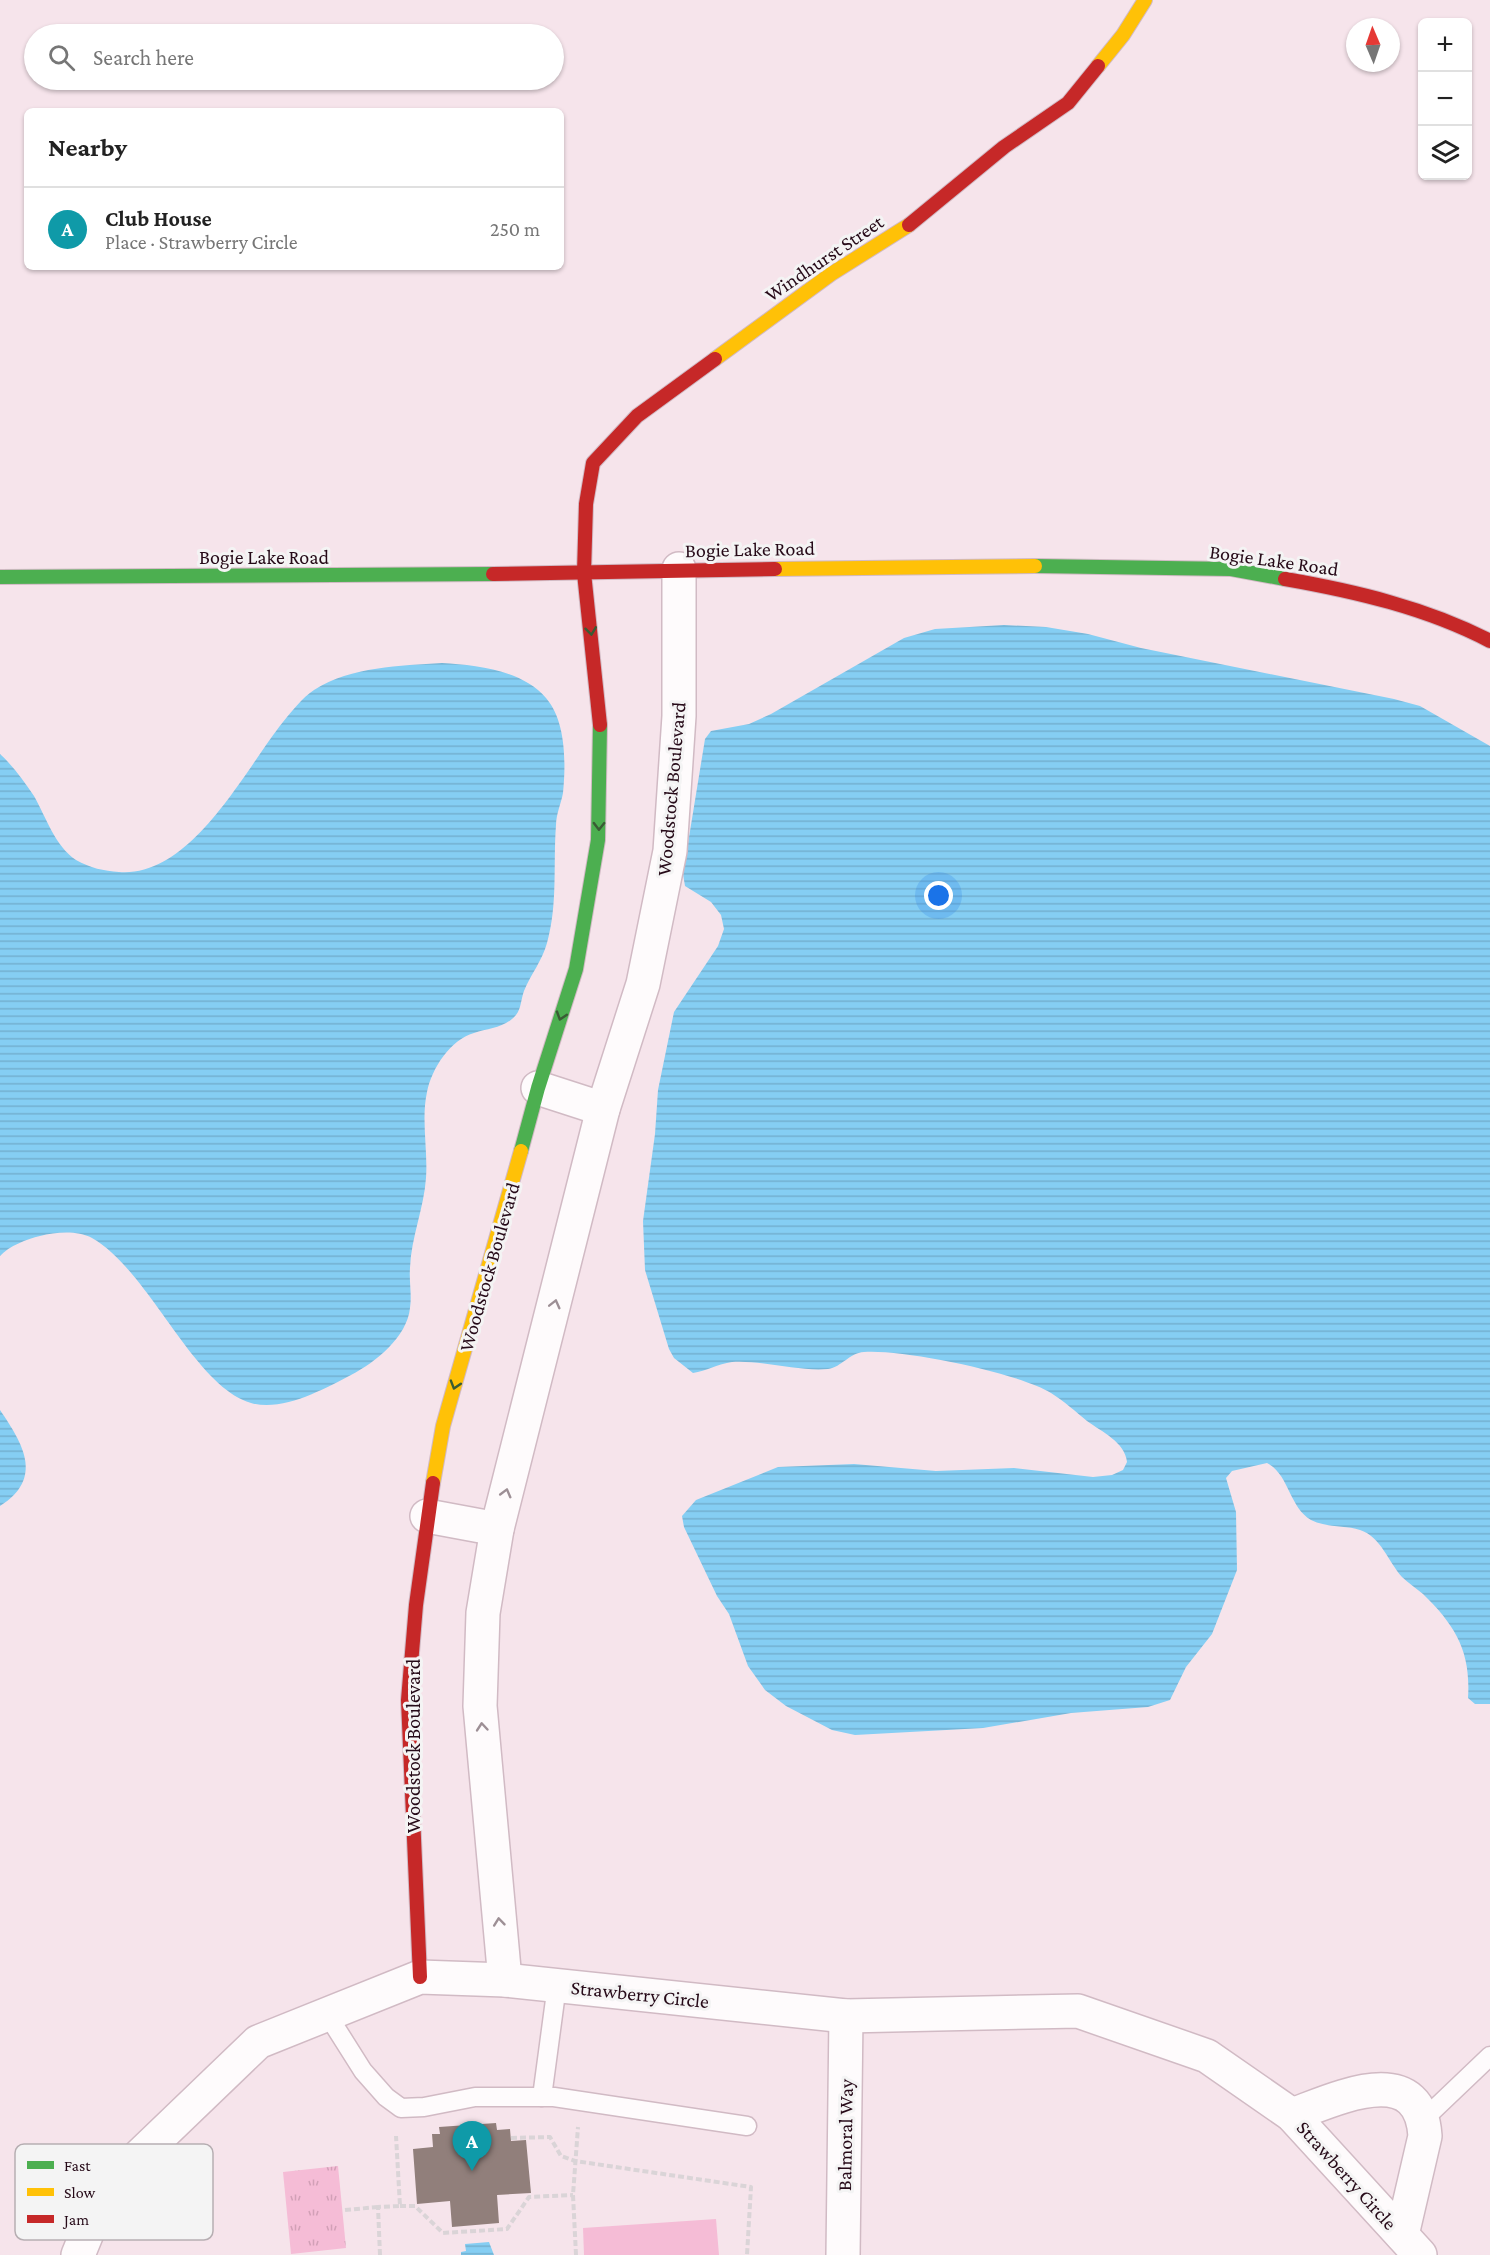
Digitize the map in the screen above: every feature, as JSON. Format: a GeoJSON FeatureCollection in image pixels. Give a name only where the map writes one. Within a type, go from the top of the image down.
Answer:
{"type":"FeatureCollection","features":[{"type":"Feature","properties":{"kind":"street","name":"Windhurst Street"},"geometry":{"type":"LineString","coordinates":[[584,573],[586,504],[593,463],[637,416],[831,274],[919,218],[1004,147],[1068,103],[1123,35],[1145,0]]}},
{"type":"Feature","properties":{"kind":"street","name":"Bogie Lake Road"},"geometry":{"type":"LineString","coordinates":[[0,577],[584,573],[679,569],[994,565],[1231,569],[1354,591],[1472,632],[1490,641]]}},
{"type":"Feature","properties":{"kind":"street","name":"Woodstock Boulevard"},"geometry":{"type":"LineString","coordinates":[[505,1980],[480,1706],[483,1613],[497,1529],[603,1109],[643,984],[670,851],[679,716],[679,569]]}},
{"type":"Feature","properties":{"kind":"street","name":"Woodstock Boulevard"},"geometry":{"type":"LineString","coordinates":[[420,1977],[408,1700],[416,1605],[427,1516],[443,1426],[495,1251],[538,1088],[576,969],[598,840],[600,707],[584,573]]}},
{"type":"Feature","properties":{"kind":"street"},"geometry":{"type":"LineString","coordinates":[[538,1088],[603,1109]]}},
{"type":"Feature","properties":{"kind":"street"},"geometry":{"type":"LineString","coordinates":[[427,1516],[497,1529]]}},
{"type":"Feature","properties":{"kind":"street","name":"Strawberry Circle"},"geometry":{"type":"LineString","coordinates":[[149,2144],[258,2042],[420,1977],[505,1980],[846,2016],[1078,2011],[1206,2056],[1292,2115],[1411,2245]]}},
{"type":"Feature","properties":{"kind":"street","name":"Balmoral Way"},"geometry":{"type":"LineString","coordinates":[[843,2255],[846,2016]]}},
{"type":"Feature","properties":{"kind":"street","name":"Strawberry Circle"},"geometry":{"type":"LineString","coordinates":[[1292,2115],[1356,2093],[1390,2089],[1404,2093],[1424,2119],[1425,2136],[1419,2164],[1411,2245]]}},
{"type":"Feature","properties":{"kind":"street","name":"Strawberry Circle"},"geometry":{"type":"LineString","coordinates":[[78,2255],[84,2240]]}},
{"type":"Feature","properties":{"kind":"lane"},"geometry":{"type":"LineString","coordinates":[[542,2097],[557,1985]]}},
{"type":"Feature","properties":{"kind":"lane"},"geometry":{"type":"LineString","coordinates":[[327,2014],[363,2071],[386,2097],[401,2108],[424,2107],[475,2097],[542,2097],[747,2126]]}},
{"type":"Feature","properties":{"kind":"lane"},"geometry":{"type":"LineString","coordinates":[[1424,2119],[1490,2056]]}},
{"type":"Feature","properties":{"kind":"path"},"geometry":{"type":"LineString","coordinates":[[400,2206],[395,2121],[401,2108]]}},
{"type":"Feature","properties":{"kind":"path"},"geometry":{"type":"LineString","coordinates":[[511,2138],[550,2137],[561,2156],[575,2161],[751,2187],[747,2255]]}},
{"type":"Feature","properties":{"kind":"path"},"geometry":{"type":"LineString","coordinates":[[575,2161],[573,2195],[576,2255]]}},
{"type":"Feature","properties":{"kind":"path"},"geometry":{"type":"LineString","coordinates":[[345,2210],[415,2206],[443,2233],[507,2229],[529,2197],[573,2195]]}},
{"type":"Feature","properties":{"kind":"path"},"geometry":{"type":"LineString","coordinates":[[378,2207],[380,2255]]}},
{"type":"Feature","properties":{"kind":"green space"},"geometry":{"type":"Polygon","coordinates":[[[338,2166],[346,2248],[291,2254],[283,2172],[338,2166]]]}},
{"type":"Feature","properties":{"kind":"green space"},"geometry":{"type":"Polygon","coordinates":[[[716,2219],[719,2255],[584,2255],[583,2228],[716,2219]]]}},
{"type":"Feature","properties":{"kind":"water"},"geometry":{"type":"Polygon","coordinates":[[[1004,625],[1046,627],[1088,634],[1141,648],[1394,699],[1420,706],[1490,746],[1490,1704],[1475,1704],[1468,1698],[1464,1653],[1453,1629],[1435,1606],[1402,1577],[1379,1544],[1360,1530],[1311,1520],[1298,1507],[1280,1475],[1267,1463],[1232,1471],[1226,1478],[1236,1512],[1237,1570],[1212,1634],[1186,1667],[1170,1700],[1148,1707],[1071,1713],[983,1728],[855,1735],[832,1730],[786,1706],[765,1690],[748,1666],[729,1614],[717,1596],[684,1527],[682,1516],[696,1500],[778,1467],[854,1464],[936,1471],[1014,1468],[1093,1477],[1112,1475],[1123,1470],[1127,1462],[1122,1449],[1112,1438],[1051,1393],[1035,1385],[988,1370],[932,1358],[864,1352],[828,1369],[732,1362],[693,1373],[674,1358],[669,1349],[645,1270],[643,1221],[655,1134],[658,1090],[674,1012],[718,946],[724,929],[721,915],[711,902],[685,886],[683,874],[705,739],[711,731],[749,724],[771,714],[904,638],[935,629],[1004,625]]]}},
{"type":"Feature","properties":{"kind":"water"},"geometry":{"type":"Polygon","coordinates":[[[442,663],[469,665],[512,675],[536,689],[546,698],[558,718],[563,743],[564,781],[556,821],[553,914],[547,943],[524,991],[516,1015],[502,1025],[474,1033],[457,1042],[443,1056],[429,1083],[425,1102],[426,1178],[411,1257],[410,1308],[408,1319],[397,1339],[380,1356],[351,1375],[303,1398],[276,1404],[251,1403],[230,1392],[210,1375],[190,1352],[133,1275],[113,1254],[92,1238],[73,1233],[46,1235],[18,1243],[0,1256],[0,754],[34,796],[62,847],[76,860],[108,871],[145,869],[170,858],[192,840],[213,818],[283,722],[314,690],[344,676],[360,672],[442,663]]]}},
{"type":"Feature","properties":{"kind":"water"},"geometry":{"type":"Polygon","coordinates":[[[0,1410],[22,1448],[25,1472],[22,1484],[14,1495],[0,1506],[0,1410]]]}},
{"type":"Feature","properties":{"kind":"water"},"geometry":{"type":"Polygon","coordinates":[[[489,2242],[494,2255],[461,2255],[461,2252],[466,2251],[465,2244],[489,2242]]]}},
{"type":"Feature","properties":{"kind":"building"},"geometry":{"type":"Polygon","coordinates":[[[496,2123],[497,2130],[510,2129],[511,2141],[526,2140],[531,2193],[497,2195],[499,2223],[452,2227],[450,2201],[417,2204],[413,2149],[433,2147],[432,2134],[440,2134],[439,2127],[496,2123]]]}},
{"type":"Feature","properties":{"kind":"traffic: fast"},"geometry":{"type":"LineString","coordinates":[[1035,566],[1231,569],[1285,579]]}},
{"type":"Feature","properties":{"kind":"traffic: fast"},"geometry":{"type":"LineString","coordinates":[[0,577],[493,574]]}},
{"type":"Feature","properties":{"kind":"traffic: fast"},"geometry":{"type":"LineString","coordinates":[[521,1151],[538,1088],[576,969],[598,840],[600,725]]}},
{"type":"Feature","properties":{"kind":"traffic: slow"},"geometry":{"type":"LineString","coordinates":[[1098,66],[1123,35],[1145,0]]}},
{"type":"Feature","properties":{"kind":"traffic: slow"},"geometry":{"type":"LineString","coordinates":[[715,359],[831,274],[909,225]]}},
{"type":"Feature","properties":{"kind":"traffic: slow"},"geometry":{"type":"LineString","coordinates":[[775,569],[1035,566]]}},
{"type":"Feature","properties":{"kind":"traffic: slow"},"geometry":{"type":"LineString","coordinates":[[433,1483],[443,1426],[521,1151]]}},
{"type":"Feature","properties":{"kind":"traffic: jam"},"geometry":{"type":"LineString","coordinates":[[909,225],[1004,147],[1068,103],[1098,66]]}},
{"type":"Feature","properties":{"kind":"traffic: jam"},"geometry":{"type":"LineString","coordinates":[[600,725],[584,573],[586,504],[593,463],[637,416],[715,359]]}},
{"type":"Feature","properties":{"kind":"traffic: jam"},"geometry":{"type":"LineString","coordinates":[[493,574],[775,569]]}},
{"type":"Feature","properties":{"kind":"traffic: jam"},"geometry":{"type":"LineString","coordinates":[[1285,579],[1390,602],[1441,619],[1490,641]]}},
{"type":"Feature","properties":{"kind":"traffic: jam"},"geometry":{"type":"LineString","coordinates":[[420,1977],[408,1700],[416,1605],[433,1483]]}},
{"type":"Feature","properties":{"kind":"place","name":"Club House"},"geometry":{"type":"Point","coordinates":[472,2171]}}]}
